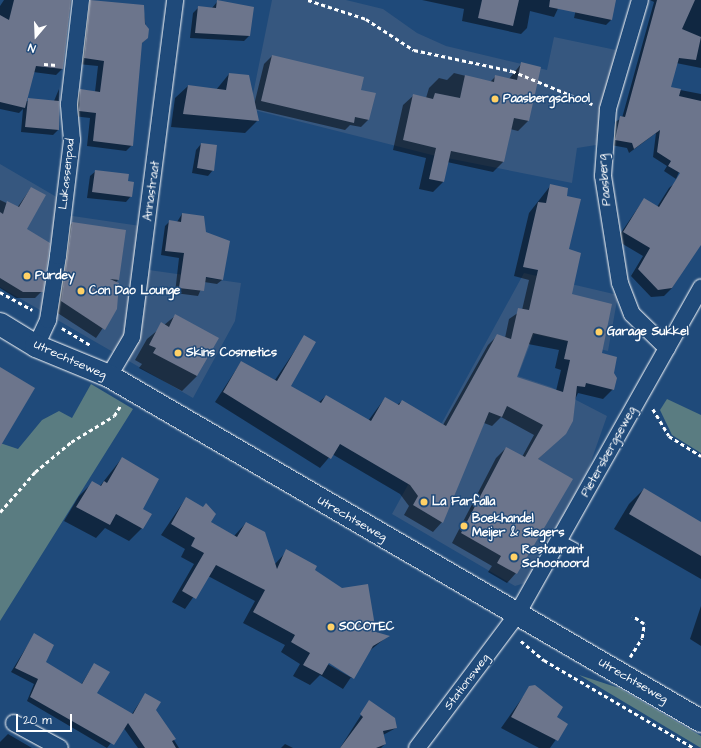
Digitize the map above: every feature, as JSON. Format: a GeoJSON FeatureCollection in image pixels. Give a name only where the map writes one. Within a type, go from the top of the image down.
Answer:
{"type":"FeatureCollection","features":[{"type":"Feature","properties":{"kind":"main road","name":"Utrechtseweg"},"geometry":{"type":"LineString","coordinates":[[0,324],[36,346],[113,369],[511,623],[701,721]]}},
{"type":"Feature","properties":{"kind":"street","name":"Lukassenpad"},"geometry":{"type":"LineString","coordinates":[[36,346],[48,320],[72,140],[70,104],[81,0]]}},
{"type":"Feature","properties":{"kind":"street","name":"Annastraat"},"geometry":{"type":"LineString","coordinates":[[113,369],[132,337],[176,0]]}},
{"type":"Feature","properties":{"kind":"street","name":"Paasberg"},"geometry":{"type":"LineString","coordinates":[[640,0],[608,109],[603,176],[620,283],[632,314],[667,348]]}},
{"type":"Feature","properties":{"kind":"street","name":"Pietersbergseweg"},"geometry":{"type":"LineString","coordinates":[[511,623],[701,288]]}},
{"type":"Feature","properties":{"kind":"street","name":"Stationsweg"},"geometry":{"type":"LineString","coordinates":[[417,748],[511,623]]}},
{"type":"Feature","properties":{"kind":"street"},"geometry":{"type":"LineString","coordinates":[[14,723],[60,748]]}},
{"type":"Feature","properties":{"kind":"lane"},"geometry":{"type":"LineString","coordinates":[[559,539],[575,547]]}},
{"type":"Feature","properties":{"kind":"path"},"geometry":{"type":"LineString","coordinates":[[308,0],[366,19],[414,50],[512,71],[608,109]]}},
{"type":"Feature","properties":{"kind":"path","name":"Utrechtseweg"},"geometry":{"type":"LineString","coordinates":[[0,292],[48,320],[113,369]]}},
{"type":"Feature","properties":{"kind":"path"},"geometry":{"type":"LineString","coordinates":[[10,303],[12,299]]}},
{"type":"Feature","properties":{"kind":"path"},"geometry":{"type":"LineString","coordinates":[[0,512],[35,472],[72,442],[114,416],[124,400]]}},
{"type":"Feature","properties":{"kind":"path"},"geometry":{"type":"LineString","coordinates":[[653,408],[669,436],[701,456]]}},
{"type":"Feature","properties":{"kind":"path"},"geometry":{"type":"LineString","coordinates":[[630,658],[642,638],[644,624],[632,616]]}},
{"type":"Feature","properties":{"kind":"path"},"geometry":{"type":"LineString","coordinates":[[511,623],[544,660],[692,748]]}},
{"type":"Feature","properties":{"kind":"shaded area"},"geometry":{"type":"Polygon","coordinates":[[[272,0],[346,0],[383,9],[417,33],[446,46],[547,70],[554,37],[616,50],[596,145],[577,148],[572,183],[432,155],[250,109],[272,0]]]}},
{"type":"Feature","properties":{"kind":"shaded area"},"geometry":{"type":"Polygon","coordinates":[[[0,164],[60,199],[59,214],[154,228],[149,270],[241,283],[235,321],[193,398],[0,287],[0,164]]]}},
{"type":"Feature","properties":{"kind":"shaded area"},"geometry":{"type":"Polygon","coordinates":[[[524,273],[618,295],[608,351],[534,334],[518,376],[551,387],[607,416],[588,470],[525,583],[515,586],[392,514],[524,273]]]}},
{"type":"Feature","properties":{"kind":"green space"},"geometry":{"type":"Polygon","coordinates":[[[91,384],[133,409],[0,621],[0,443],[18,449],[42,420],[59,411],[72,418],[91,384]]]}},
{"type":"Feature","properties":{"kind":"green space"},"geometry":{"type":"Polygon","coordinates":[[[667,399],[701,415],[701,453],[672,435],[660,410],[667,399]]]}},
{"type":"Feature","properties":{"kind":"green space"},"geometry":{"type":"Polygon","coordinates":[[[579,675],[619,688],[701,736],[701,748],[579,675]]]}},
{"type":"Feature","properties":{"kind":"building"},"geometry":{"type":"Polygon","coordinates":[[[14,0],[71,0],[63,69],[36,66],[25,108],[0,102],[0,15],[9,20],[14,0]]]}},
{"type":"Feature","properties":{"kind":"building"},"geometry":{"type":"Polygon","coordinates":[[[90,0],[144,5],[145,24],[149,29],[148,38],[142,43],[133,146],[93,141],[96,113],[79,111],[80,89],[100,92],[104,61],[84,58],[90,0]]]}},
{"type":"Feature","properties":{"kind":"building"},"geometry":{"type":"Polygon","coordinates":[[[217,0],[254,7],[250,36],[195,33],[198,6],[216,8],[217,0]]]}},
{"type":"Feature","properties":{"kind":"building"},"geometry":{"type":"Polygon","coordinates":[[[482,0],[519,0],[513,26],[478,18],[482,0]]]}},
{"type":"Feature","properties":{"kind":"building"},"geometry":{"type":"Polygon","coordinates":[[[550,0],[616,0],[612,20],[549,7],[550,0]]]}},
{"type":"Feature","properties":{"kind":"building"},"geometry":{"type":"Polygon","coordinates":[[[657,0],[695,0],[682,29],[701,37],[696,60],[679,58],[671,87],[681,89],[679,96],[701,101],[701,245],[672,288],[658,290],[638,269],[650,248],[623,232],[644,198],[659,207],[680,173],[668,166],[671,161],[657,152],[660,130],[634,149],[632,143],[615,140],[620,116],[625,117],[657,0]]]}},
{"type":"Feature","properties":{"kind":"building"},"geometry":{"type":"Polygon","coordinates":[[[272,55],[364,77],[361,90],[376,93],[369,120],[355,117],[354,123],[261,101],[272,55]]]}},
{"type":"Feature","properties":{"kind":"building"},"geometry":{"type":"Polygon","coordinates":[[[521,62],[541,67],[529,121],[514,118],[504,162],[451,151],[444,182],[429,179],[436,148],[403,140],[413,94],[433,99],[435,93],[460,98],[465,75],[494,82],[495,75],[517,80],[521,62]]]}},
{"type":"Feature","properties":{"kind":"building"},"geometry":{"type":"Polygon","coordinates":[[[229,73],[249,75],[259,121],[183,114],[188,85],[226,90],[229,73]]]}},
{"type":"Feature","properties":{"kind":"building"},"geometry":{"type":"Polygon","coordinates":[[[60,86],[59,130],[25,127],[28,98],[59,101],[60,86]]]}},
{"type":"Feature","properties":{"kind":"building"},"geometry":{"type":"Polygon","coordinates":[[[201,143],[217,145],[214,171],[197,168],[201,143]]]}},
{"type":"Feature","properties":{"kind":"building"},"geometry":{"type":"Polygon","coordinates":[[[95,170],[129,174],[128,181],[134,182],[132,197],[92,192],[95,170]]]}},
{"type":"Feature","properties":{"kind":"building"},"geometry":{"type":"Polygon","coordinates":[[[550,184],[568,188],[567,196],[581,199],[569,249],[581,253],[572,294],[612,304],[602,353],[617,357],[614,373],[617,378],[614,390],[586,383],[585,387],[577,386],[573,421],[566,434],[538,459],[573,479],[517,574],[497,563],[501,556],[461,533],[506,447],[525,457],[543,425],[507,406],[502,417],[489,412],[443,523],[413,505],[418,496],[410,485],[340,444],[331,459],[223,392],[241,361],[277,381],[304,335],[316,342],[291,386],[321,403],[326,395],[371,421],[385,397],[399,405],[402,400],[446,426],[497,334],[511,339],[518,308],[529,310],[538,270],[523,267],[538,202],[546,203],[550,184]],[[533,333],[517,377],[563,392],[570,360],[564,359],[568,341],[533,333]]]}},
{"type":"Feature","properties":{"kind":"building"},"geometry":{"type":"Polygon","coordinates":[[[31,187],[46,195],[27,229],[50,243],[43,292],[23,292],[0,278],[0,212],[3,214],[7,201],[19,207],[31,187]]]}},
{"type":"Feature","properties":{"kind":"building"},"geometry":{"type":"Polygon","coordinates":[[[182,213],[204,216],[206,232],[230,241],[223,280],[206,277],[204,291],[179,288],[184,253],[165,251],[169,220],[181,222],[182,213]]]}},
{"type":"Feature","properties":{"kind":"building"},"geometry":{"type":"Polygon","coordinates":[[[72,222],[126,230],[119,280],[110,279],[119,283],[117,309],[105,330],[61,301],[72,222]]]}},
{"type":"Feature","properties":{"kind":"building"},"geometry":{"type":"Polygon","coordinates":[[[175,314],[219,338],[197,376],[153,353],[156,348],[149,345],[161,322],[169,327],[175,314]]]}},
{"type":"Feature","properties":{"kind":"building"},"geometry":{"type":"Polygon","coordinates":[[[0,367],[35,388],[0,447],[0,367]]]}},
{"type":"Feature","properties":{"kind":"building"},"geometry":{"type":"Polygon","coordinates":[[[122,457],[159,479],[143,509],[152,514],[143,529],[116,514],[110,525],[76,507],[92,481],[101,486],[104,481],[107,483],[122,457]]]}},
{"type":"Feature","properties":{"kind":"building"},"geometry":{"type":"Polygon","coordinates":[[[644,488],[701,522],[701,556],[629,514],[644,488]]]}},
{"type":"Feature","properties":{"kind":"building"},"geometry":{"type":"Polygon","coordinates":[[[186,497],[203,507],[206,503],[216,514],[211,522],[237,537],[246,522],[265,532],[277,569],[286,549],[317,566],[315,570],[342,588],[368,584],[376,632],[390,636],[373,646],[354,679],[329,663],[322,675],[303,665],[310,653],[291,642],[295,635],[253,612],[265,590],[216,565],[196,599],[182,591],[204,553],[191,546],[195,538],[171,524],[186,497]]]}},
{"type":"Feature","properties":{"kind":"building"},"geometry":{"type":"Polygon","coordinates":[[[34,633],[54,645],[46,662],[82,684],[94,663],[110,672],[97,693],[133,714],[145,693],[161,702],[156,710],[176,739],[172,741],[176,748],[145,748],[128,723],[114,745],[30,697],[38,679],[15,668],[34,633]]]}},
{"type":"Feature","properties":{"kind":"building"},"geometry":{"type":"Polygon","coordinates":[[[535,685],[563,707],[557,717],[568,724],[558,741],[511,717],[529,686],[535,685]]]}},
{"type":"Feature","properties":{"kind":"building"},"geometry":{"type":"Polygon","coordinates":[[[369,700],[395,718],[397,728],[383,731],[386,744],[376,748],[340,748],[363,717],[360,714],[369,700]]]}},
{"type":"Feature","properties":{"kind":"place","name":"Paasbergschool"},"geometry":{"type":"Point","coordinates":[495,99]}},
{"type":"Feature","properties":{"kind":"place","name":"Purdey"},"geometry":{"type":"Point","coordinates":[27,276]}},
{"type":"Feature","properties":{"kind":"place","name":"Con Dao Lounge"},"geometry":{"type":"Point","coordinates":[81,291]}},
{"type":"Feature","properties":{"kind":"place","name":"Garage Sukkel"},"geometry":{"type":"Point","coordinates":[599,332]}},
{"type":"Feature","properties":{"kind":"place","name":"Skins Cosmetics"},"geometry":{"type":"Point","coordinates":[178,353]}},
{"type":"Feature","properties":{"kind":"place","name":"La Farfalla"},"geometry":{"type":"Point","coordinates":[424,502]}},
{"type":"Feature","properties":{"kind":"place","name":"Boekhandel Meijer & Siegers"},"geometry":{"type":"Point","coordinates":[464,526]}},
{"type":"Feature","properties":{"kind":"place","name":"Restaurant Schoonoord"},"geometry":{"type":"Point","coordinates":[514,557]}},
{"type":"Feature","properties":{"kind":"place","name":"SOCOTEC"},"geometry":{"type":"Point","coordinates":[331,627]}}]}
